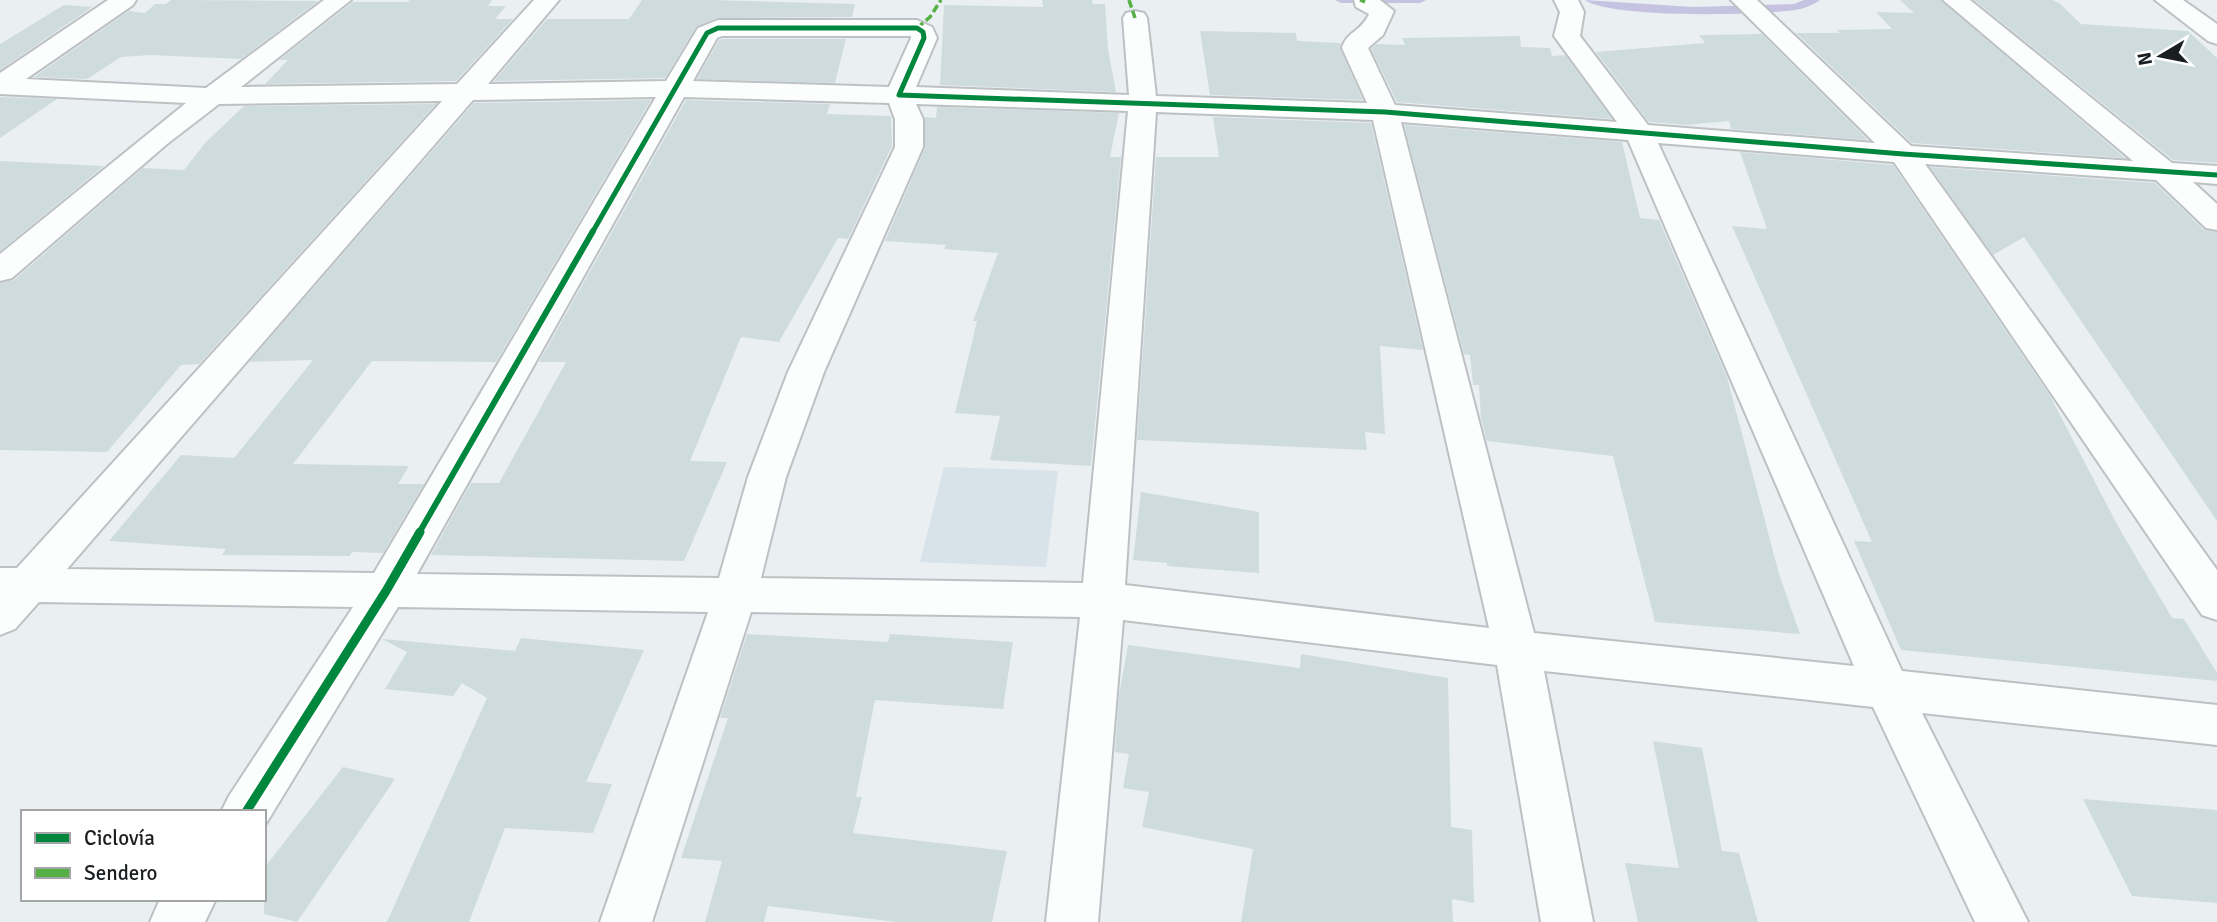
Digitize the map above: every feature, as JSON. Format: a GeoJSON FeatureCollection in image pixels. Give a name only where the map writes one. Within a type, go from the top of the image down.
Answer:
{"type":"FeatureCollection","features":[{"type":"Feature","properties":{"kind":"street"},"geometry":{"type":"LineString","coordinates":[[0,86],[124,0]]}},
{"type":"Feature","properties":{"kind":"street"},"geometry":{"type":"LineString","coordinates":[[0,271],[211,96],[339,0]]}},
{"type":"Feature","properties":{"kind":"street"},"geometry":{"type":"LineString","coordinates":[[0,617],[14,585],[547,0]]}},
{"type":"Feature","properties":{"kind":"street"},"geometry":{"type":"LineString","coordinates":[[1566,0],[1572,12],[1567,36],[1640,134],[1886,687],[2002,922]]}},
{"type":"Feature","properties":{"kind":"street"},"geometry":{"type":"LineString","coordinates":[[1955,0],[2165,172],[2217,221]]}},
{"type":"Feature","properties":{"kind":"street"},"geometry":{"type":"LineString","coordinates":[[2167,0],[2217,36]]}},
{"type":"Feature","properties":{"kind":"street"},"geometry":{"type":"LineString","coordinates":[[1365,2],[1382,11],[1374,30],[1357,41],[1355,48],[1385,112],[1528,699],[1567,922]]}},
{"type":"Feature","properties":{"kind":"street"},"geometry":{"type":"LineString","coordinates":[[1755,10],[1903,154],[2217,603]]}},
{"type":"Feature","properties":{"kind":"street"},"geometry":{"type":"LineString","coordinates":[[1072,922],[1103,600],[1143,102],[1135,18]]}},
{"type":"Feature","properties":{"kind":"street"},"geometry":{"type":"LineString","coordinates":[[247,810],[386,591],[707,33],[718,28],[917,27],[923,32],[924,38],[899,95],[909,119],[909,148],[806,372],[767,477],[735,595],[626,922]]}},
{"type":"Feature","properties":{"kind":"street"},"geometry":{"type":"LineString","coordinates":[[0,86],[211,96],[676,89],[1143,102],[1385,112],[1640,134],[2217,176]]}},
{"type":"Feature","properties":{"kind":"street"},"geometry":{"type":"LineString","coordinates":[[14,585],[1103,600],[1515,649],[1886,687],[2217,725]]}},
{"type":"Feature","properties":{"kind":"street"},"geometry":{"type":"LineString","coordinates":[[176,922],[189,901]]}},
{"type":"Feature","properties":{"kind":"shaded area"},"geometry":{"type":"Polygon","coordinates":[[[944,467],[1058,471],[1046,567],[920,562],[944,467]]]}},
{"type":"Feature","properties":{"kind":"building"},"geometry":{"type":"Polygon","coordinates":[[[171,0],[318,1],[241,59],[150,55],[121,57],[87,79],[34,77],[129,11],[145,13],[155,4],[166,4],[171,0]]]}},
{"type":"Feature","properties":{"kind":"building"},"geometry":{"type":"Polygon","coordinates":[[[492,0],[488,6],[506,6],[495,19],[513,19],[456,81],[265,84],[288,60],[279,60],[353,2],[492,0]]]}},
{"type":"Feature","properties":{"kind":"building"},"geometry":{"type":"Polygon","coordinates":[[[642,0],[855,4],[852,17],[717,18],[696,27],[665,78],[494,81],[547,19],[629,19],[642,0]]]}},
{"type":"Feature","properties":{"kind":"building"},"geometry":{"type":"Polygon","coordinates":[[[1042,0],[1092,0],[1093,4],[1105,4],[1108,49],[1116,92],[940,85],[944,5],[1043,7],[1042,0]]]}},
{"type":"Feature","properties":{"kind":"building"},"geometry":{"type":"Polygon","coordinates":[[[1900,0],[1940,0],[2125,158],[1912,143],[1796,33],[1892,29],[1876,12],[1914,13],[1900,0]]]}},
{"type":"Feature","properties":{"kind":"building"},"geometry":{"type":"Polygon","coordinates":[[[1974,0],[2052,0],[2059,3],[2081,24],[2188,31],[2217,58],[2217,163],[2173,160],[1974,0]]]}},
{"type":"Feature","properties":{"kind":"building"},"geometry":{"type":"Polygon","coordinates":[[[64,5],[92,7],[0,70],[0,44],[64,5]]]}},
{"type":"Feature","properties":{"kind":"building"},"geometry":{"type":"Polygon","coordinates":[[[1200,31],[1296,33],[1297,41],[1341,43],[1340,49],[1363,100],[1210,95],[1200,31]]]}},
{"type":"Feature","properties":{"kind":"building"},"geometry":{"type":"Polygon","coordinates":[[[1762,34],[1868,140],[1731,129],[1729,121],[1686,125],[1649,122],[1596,52],[1705,43],[1699,35],[1762,34]]]}},
{"type":"Feature","properties":{"kind":"building"},"geometry":{"type":"Polygon","coordinates":[[[1520,36],[1521,47],[1550,48],[1552,56],[1565,55],[1612,119],[1397,102],[1371,49],[1377,44],[1405,45],[1402,38],[1520,36]]]}},
{"type":"Feature","properties":{"kind":"building"},"geometry":{"type":"Polygon","coordinates":[[[846,39],[835,83],[697,79],[719,40],[846,39]]]}},
{"type":"Feature","properties":{"kind":"building"},"geometry":{"type":"Polygon","coordinates":[[[0,97],[57,99],[0,138],[0,97]]]}},
{"type":"Feature","properties":{"kind":"building"},"geometry":{"type":"Polygon","coordinates":[[[651,100],[496,362],[372,361],[293,464],[409,466],[398,484],[424,484],[383,553],[352,552],[350,556],[222,555],[226,549],[109,541],[181,455],[234,458],[313,360],[249,362],[474,103],[651,100]]]}},
{"type":"Feature","properties":{"kind":"building"},"geometry":{"type":"Polygon","coordinates":[[[686,100],[830,104],[827,114],[891,116],[892,146],[848,239],[838,238],[779,342],[741,337],[690,461],[727,462],[684,561],[431,555],[471,483],[499,483],[566,362],[539,362],[686,100]]]}},
{"type":"Feature","properties":{"kind":"building"},"geometry":{"type":"Polygon","coordinates":[[[436,104],[199,364],[181,365],[107,452],[0,450],[0,283],[14,280],[143,168],[184,170],[206,142],[244,106],[436,104]]]}},
{"type":"Feature","properties":{"kind":"building"},"geometry":{"type":"Polygon","coordinates":[[[937,107],[1119,113],[1110,157],[1121,157],[1091,466],[990,460],[1000,416],[955,413],[977,321],[973,321],[998,253],[944,249],[946,245],[885,241],[925,148],[925,117],[936,118],[937,107]]]}},
{"type":"Feature","properties":{"kind":"building"},"geometry":{"type":"Polygon","coordinates":[[[1213,117],[1371,123],[1423,350],[1380,346],[1385,434],[1365,432],[1367,450],[1137,440],[1156,157],[1219,157],[1213,117]]]}},
{"type":"Feature","properties":{"kind":"building"},"geometry":{"type":"Polygon","coordinates":[[[1404,125],[1622,142],[1640,218],[1659,220],[1727,377],[1779,574],[1800,634],[1655,622],[1613,456],[1487,441],[1481,418],[1479,385],[1473,385],[1470,355],[1464,354],[1404,125]]]}},
{"type":"Feature","properties":{"kind":"building"},"geometry":{"type":"Polygon","coordinates":[[[1740,152],[1893,165],[2050,396],[2119,528],[2172,618],[2184,619],[2217,673],[2217,681],[1901,650],[1854,541],[1872,542],[1732,226],[1767,229],[1740,152]]]}},
{"type":"Feature","properties":{"kind":"building"},"geometry":{"type":"Polygon","coordinates":[[[0,161],[104,166],[0,251],[0,161]]]}},
{"type":"Feature","properties":{"kind":"building"},"geometry":{"type":"Polygon","coordinates":[[[1930,167],[2155,183],[2204,230],[2217,232],[2217,521],[2024,237],[1993,255],[1930,167]]]}},
{"type":"Feature","properties":{"kind":"building"},"geometry":{"type":"Polygon","coordinates":[[[1141,492],[1259,512],[1259,573],[1167,566],[1167,563],[1133,560],[1141,492]]]}},
{"type":"Feature","properties":{"kind":"building"},"geometry":{"type":"Polygon","coordinates":[[[747,634],[888,642],[890,634],[1013,642],[1003,709],[875,700],[856,797],[862,797],[853,833],[1007,851],[992,922],[896,922],[768,906],[764,922],[705,922],[722,861],[681,858],[728,718],[720,718],[747,634]]]}},
{"type":"Feature","properties":{"kind":"building"},"geometry":{"type":"Polygon","coordinates":[[[521,638],[644,650],[586,782],[612,784],[593,833],[505,828],[469,922],[387,922],[487,698],[462,683],[453,696],[385,689],[407,652],[382,639],[515,651],[521,638]]]}},
{"type":"Feature","properties":{"kind":"building"},"geometry":{"type":"Polygon","coordinates":[[[1128,645],[1300,668],[1301,654],[1448,678],[1451,827],[1472,830],[1474,903],[1452,899],[1453,922],[1241,922],[1253,849],[1142,827],[1149,792],[1123,788],[1129,754],[1115,752],[1119,695],[1128,645]]]}},
{"type":"Feature","properties":{"kind":"building"},"geometry":{"type":"Polygon","coordinates":[[[1653,741],[1702,748],[1722,851],[1739,853],[1758,922],[1638,922],[1625,863],[1679,868],[1653,741]]]}},
{"type":"Feature","properties":{"kind":"building"},"geometry":{"type":"Polygon","coordinates":[[[343,767],[395,779],[297,922],[264,914],[266,865],[343,767]]]}},
{"type":"Feature","properties":{"kind":"building"},"geometry":{"type":"Polygon","coordinates":[[[2083,799],[2217,810],[2217,903],[2132,896],[2083,799]]]}},
{"type":"Feature","properties":{"kind":"waterway"},"geometry":{"type":"LineString","coordinates":[[1341,0],[1420,0]]}},
{"type":"Feature","properties":{"kind":"waterway"},"geometry":{"type":"LineString","coordinates":[[1591,0],[1642,8],[1693,11],[1796,7],[1814,0]]}},
{"type":"Feature","properties":{"kind":"marked path"},"geometry":{"type":"LineString","coordinates":[[917,28],[930,17],[941,0]]}},
{"type":"Feature","properties":{"kind":"marked path"},"geometry":{"type":"LineString","coordinates":[[1129,0],[1135,18]]}},
{"type":"Feature","properties":{"kind":"marked path"},"geometry":{"type":"LineString","coordinates":[[1360,0],[1365,2]]}},
{"type":"Feature","properties":{"kind":"cycle path"},"geometry":{"type":"LineString","coordinates":[[247,810],[386,591],[707,33],[718,28],[917,28],[923,32],[924,38],[899,95],[1385,112],[1903,154],[2217,175]]}}]}
